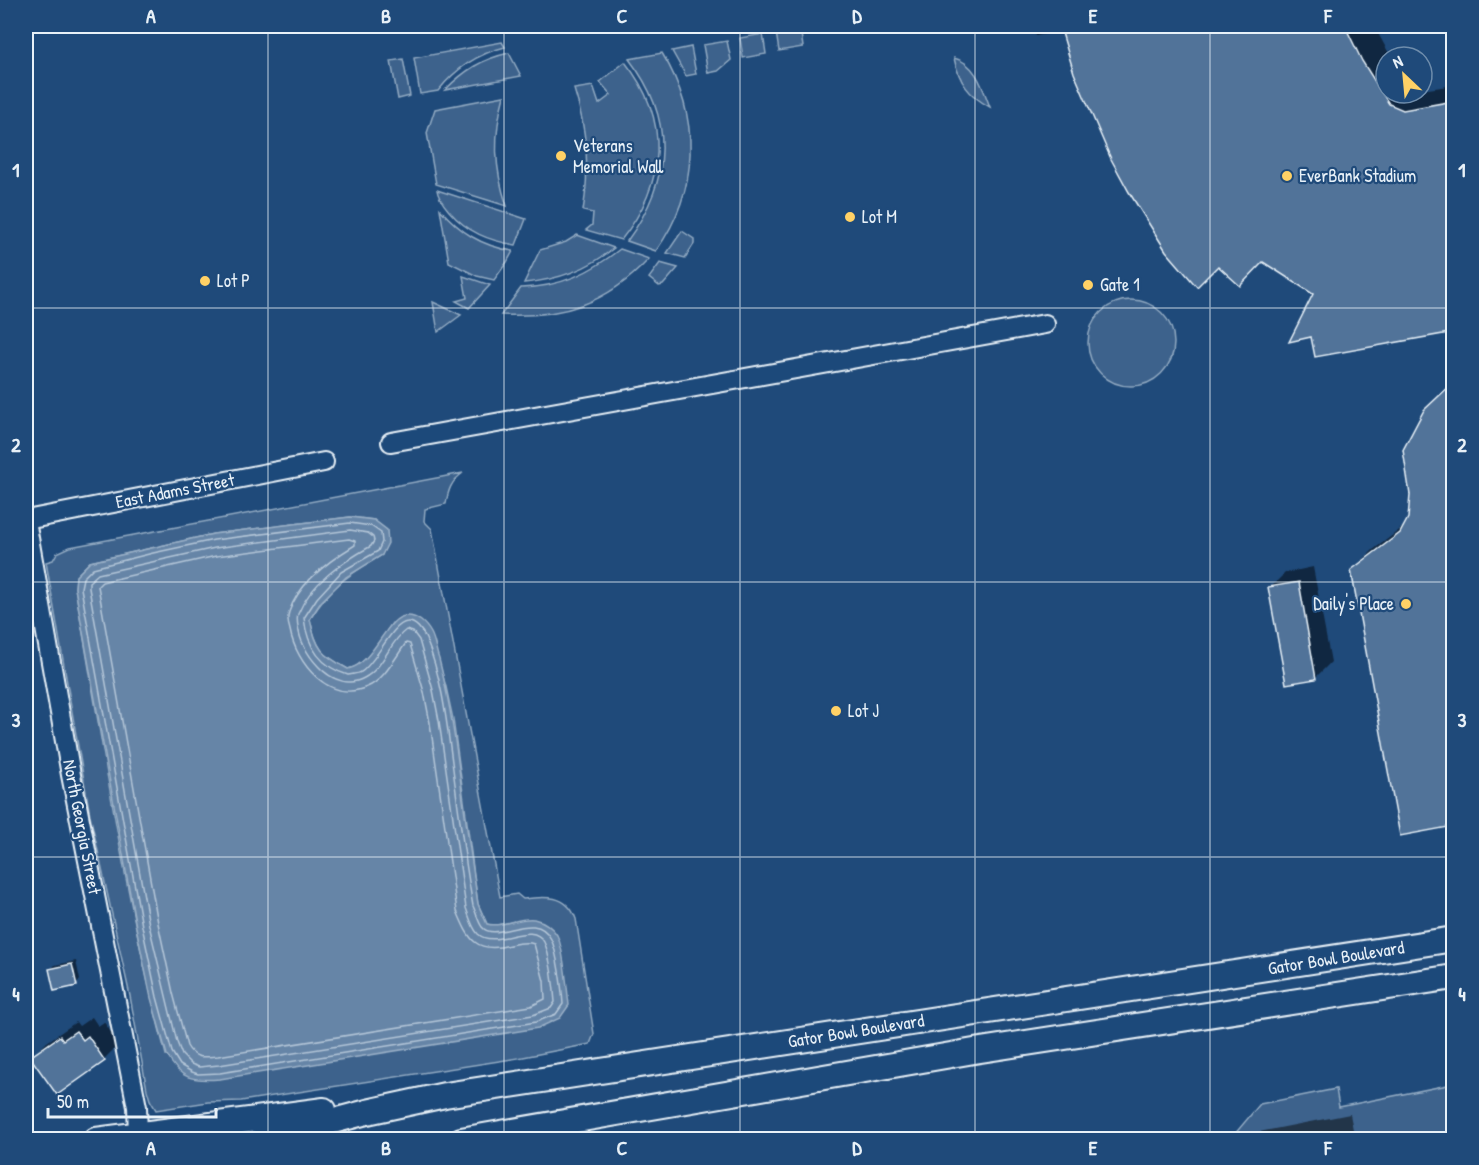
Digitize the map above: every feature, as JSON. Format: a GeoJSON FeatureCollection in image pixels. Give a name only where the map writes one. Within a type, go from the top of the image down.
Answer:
{"type":"FeatureCollection","features":[{"type":"Feature","properties":{"kind":"main road","name":"Gator Bowl Boulevard"},"geometry":{"type":"LineString","coordinates":[[262,1140],[367,1112],[445,1095],[1454,939]]}},
{"type":"Feature","properties":{"kind":"main road","name":"Gator Bowl Boulevard"},"geometry":{"type":"LineString","coordinates":[[461,1140],[974,1051],[1454,977]]}},
{"type":"Feature","properties":{"kind":"main road"},"geometry":{"type":"LineString","coordinates":[[96,1140],[445,1095]]}},
{"type":"Feature","properties":{"kind":"street"},"geometry":{"type":"LineString","coordinates":[[391,442],[1045,324]]}},
{"type":"Feature","properties":{"kind":"street","name":"East Adams Street"},"geometry":{"type":"LineString","coordinates":[[26,521],[324,462]]}},
{"type":"Feature","properties":{"kind":"street","name":"North Georgia Street"},"geometry":{"type":"LineString","coordinates":[[26,521],[71,775],[136,1107],[134,1136]]}},
{"type":"Feature","properties":{"kind":"shaded area"},"geometry":{"type":"Polygon","coordinates":[[[800,27],[803,47],[779,51],[776,32],[800,27]]]}},
{"type":"Feature","properties":{"kind":"shaded area"},"geometry":{"type":"Polygon","coordinates":[[[763,34],[766,54],[743,58],[740,38],[763,34]]]}},
{"type":"Feature","properties":{"kind":"shaded area"},"geometry":{"type":"Polygon","coordinates":[[[727,41],[731,60],[718,71],[708,73],[703,45],[727,41]]]}},
{"type":"Feature","properties":{"kind":"shaded area"},"geometry":{"type":"Polygon","coordinates":[[[502,42],[505,47],[468,63],[452,75],[438,91],[420,94],[414,58],[502,42]]]}},
{"type":"Feature","properties":{"kind":"shaded area"},"geometry":{"type":"Polygon","coordinates":[[[691,47],[696,74],[686,76],[672,51],[691,47]]]}},
{"type":"Feature","properties":{"kind":"shaded area"},"geometry":{"type":"Polygon","coordinates":[[[509,53],[521,76],[445,90],[474,66],[490,58],[509,53]]]}},
{"type":"Feature","properties":{"kind":"shaded area"},"geometry":{"type":"Polygon","coordinates":[[[662,53],[675,77],[684,102],[689,127],[690,153],[688,178],[681,203],[656,251],[627,241],[642,218],[652,196],[659,173],[662,150],[661,128],[655,105],[629,59],[662,53]]]}},
{"type":"Feature","properties":{"kind":"shaded area"},"geometry":{"type":"Polygon","coordinates":[[[954,58],[968,65],[973,71],[990,107],[976,98],[966,87],[954,58]]]}},
{"type":"Feature","properties":{"kind":"shaded area"},"geometry":{"type":"Polygon","coordinates":[[[403,59],[410,96],[398,99],[391,61],[403,59]]]}},
{"type":"Feature","properties":{"kind":"shaded area"},"geometry":{"type":"Polygon","coordinates":[[[625,62],[640,84],[650,106],[656,129],[657,152],[654,174],[647,197],[636,219],[621,240],[586,230],[592,225],[593,213],[583,211],[586,150],[582,119],[574,89],[593,86],[599,104],[611,95],[600,82],[625,62]]]}},
{"type":"Feature","properties":{"kind":"shaded area"},"geometry":{"type":"Polygon","coordinates":[[[504,96],[500,110],[496,151],[507,206],[436,184],[427,133],[435,109],[504,96]]]}},
{"type":"Feature","properties":{"kind":"shaded area"},"geometry":{"type":"Polygon","coordinates":[[[437,190],[526,219],[516,245],[488,238],[463,225],[443,204],[437,190]]]}},
{"type":"Feature","properties":{"kind":"shaded area"},"geometry":{"type":"Polygon","coordinates":[[[440,209],[455,225],[472,237],[491,246],[513,251],[494,280],[477,276],[449,262],[440,209]]]}},
{"type":"Feature","properties":{"kind":"shaded area"},"geometry":{"type":"Polygon","coordinates":[[[682,231],[694,239],[694,244],[685,258],[667,253],[682,231]]]}},
{"type":"Feature","properties":{"kind":"shaded area"},"geometry":{"type":"Polygon","coordinates":[[[577,235],[614,248],[572,273],[524,283],[540,250],[566,242],[577,235]]]}},
{"type":"Feature","properties":{"kind":"shaded area"},"geometry":{"type":"Polygon","coordinates":[[[620,249],[649,259],[617,287],[600,297],[582,305],[544,314],[501,315],[521,288],[562,282],[586,272],[620,249]]]}},
{"type":"Feature","properties":{"kind":"shaded area"},"geometry":{"type":"Polygon","coordinates":[[[660,263],[678,268],[663,285],[659,286],[649,278],[660,263]]]}},
{"type":"Feature","properties":{"kind":"shaded area"},"geometry":{"type":"Polygon","coordinates":[[[463,276],[490,285],[469,308],[456,301],[467,298],[463,276]]]}},
{"type":"Feature","properties":{"kind":"shaded area"},"geometry":{"type":"Polygon","coordinates":[[[1123,300],[1139,300],[1162,312],[1171,326],[1174,343],[1171,360],[1162,374],[1139,386],[1123,386],[1107,379],[1095,367],[1088,351],[1088,335],[1095,319],[1107,307],[1123,300]]]}},
{"type":"Feature","properties":{"kind":"shaded area"},"geometry":{"type":"Polygon","coordinates":[[[433,302],[461,315],[438,332],[433,302]]]}},
{"type":"Feature","properties":{"kind":"shaded area"},"geometry":{"type":"Polygon","coordinates":[[[463,473],[451,487],[446,504],[425,509],[424,521],[432,529],[500,897],[517,894],[523,899],[547,897],[561,901],[572,911],[576,919],[594,1034],[590,1044],[518,1058],[241,1101],[208,1102],[156,1110],[147,1090],[130,996],[90,815],[46,562],[53,560],[57,553],[70,547],[463,473]],[[350,517],[213,534],[90,562],[76,576],[75,588],[105,764],[138,939],[166,1055],[514,921],[494,926],[487,924],[478,904],[453,719],[431,634],[392,623],[368,657],[348,669],[326,655],[315,638],[310,619],[326,597],[350,575],[382,555],[374,520],[350,517]]]}},
{"type":"Feature","properties":{"kind":"shaded area"},"geometry":{"type":"Polygon","coordinates":[[[1453,1084],[1453,1139],[1226,1139],[1234,1135],[1260,1104],[1336,1089],[1339,1107],[1453,1084]]]}},
{"type":"Feature","properties":{"kind":"water"},"geometry":{"type":"Polygon","coordinates":[[[350,517],[374,520],[387,530],[388,543],[382,555],[346,577],[321,602],[310,619],[315,638],[326,655],[348,669],[366,658],[392,623],[399,618],[414,617],[429,630],[434,639],[446,688],[478,904],[487,924],[498,925],[534,919],[553,929],[562,949],[569,1005],[560,1018],[538,1028],[220,1079],[195,1079],[177,1070],[167,1055],[151,998],[136,927],[75,588],[76,576],[90,562],[213,534],[350,517]]]}},
{"type":"Feature","properties":{"kind":"building","name":"EverBank Stadium"},"geometry":{"type":"Polygon","coordinates":[[[1060,26],[1345,26],[1374,80],[1374,105],[1391,105],[1403,110],[1454,101],[1454,332],[1315,357],[1311,337],[1289,342],[1313,294],[1263,262],[1240,286],[1218,266],[1197,287],[1166,251],[1129,192],[1111,159],[1074,73],[1060,26]]]}},
{"type":"Feature","properties":{"kind":"building","name":"Daily's Place"},"geometry":{"type":"Polygon","coordinates":[[[1454,382],[1454,826],[1400,836],[1351,570],[1400,533],[1408,518],[1410,495],[1403,450],[1424,410],[1454,382]]]}},
{"type":"Feature","properties":{"kind":"building"},"geometry":{"type":"Polygon","coordinates":[[[1299,582],[1316,679],[1286,684],[1268,587],[1299,582]]]}},
{"type":"Feature","properties":{"kind":"building"},"geometry":{"type":"Polygon","coordinates":[[[72,964],[77,986],[54,991],[49,969],[72,964]]]}},
{"type":"Feature","properties":{"kind":"building"},"geometry":{"type":"Polygon","coordinates":[[[76,1031],[83,1040],[88,1036],[105,1061],[57,1095],[30,1057],[60,1036],[63,1040],[76,1031]]]}},
{"type":"Feature","properties":{"kind":"place","name":"Veterans Memorial Wall"},"geometry":{"type":"Point","coordinates":[561,156]}},
{"type":"Feature","properties":{"kind":"place","name":"EverBank Stadium"},"geometry":{"type":"Point","coordinates":[1287,176]}},
{"type":"Feature","properties":{"kind":"place","name":"Lot M"},"geometry":{"type":"Point","coordinates":[850,217]}},
{"type":"Feature","properties":{"kind":"place","name":"Lot P"},"geometry":{"type":"Point","coordinates":[205,281]}},
{"type":"Feature","properties":{"kind":"place","name":"Gate 1"},"geometry":{"type":"Point","coordinates":[1088,285]}},
{"type":"Feature","properties":{"kind":"place","name":"Daily's Place"},"geometry":{"type":"Point","coordinates":[1406,604]}},
{"type":"Feature","properties":{"kind":"place","name":"Lot J"},"geometry":{"type":"Point","coordinates":[836,711]}}]}
